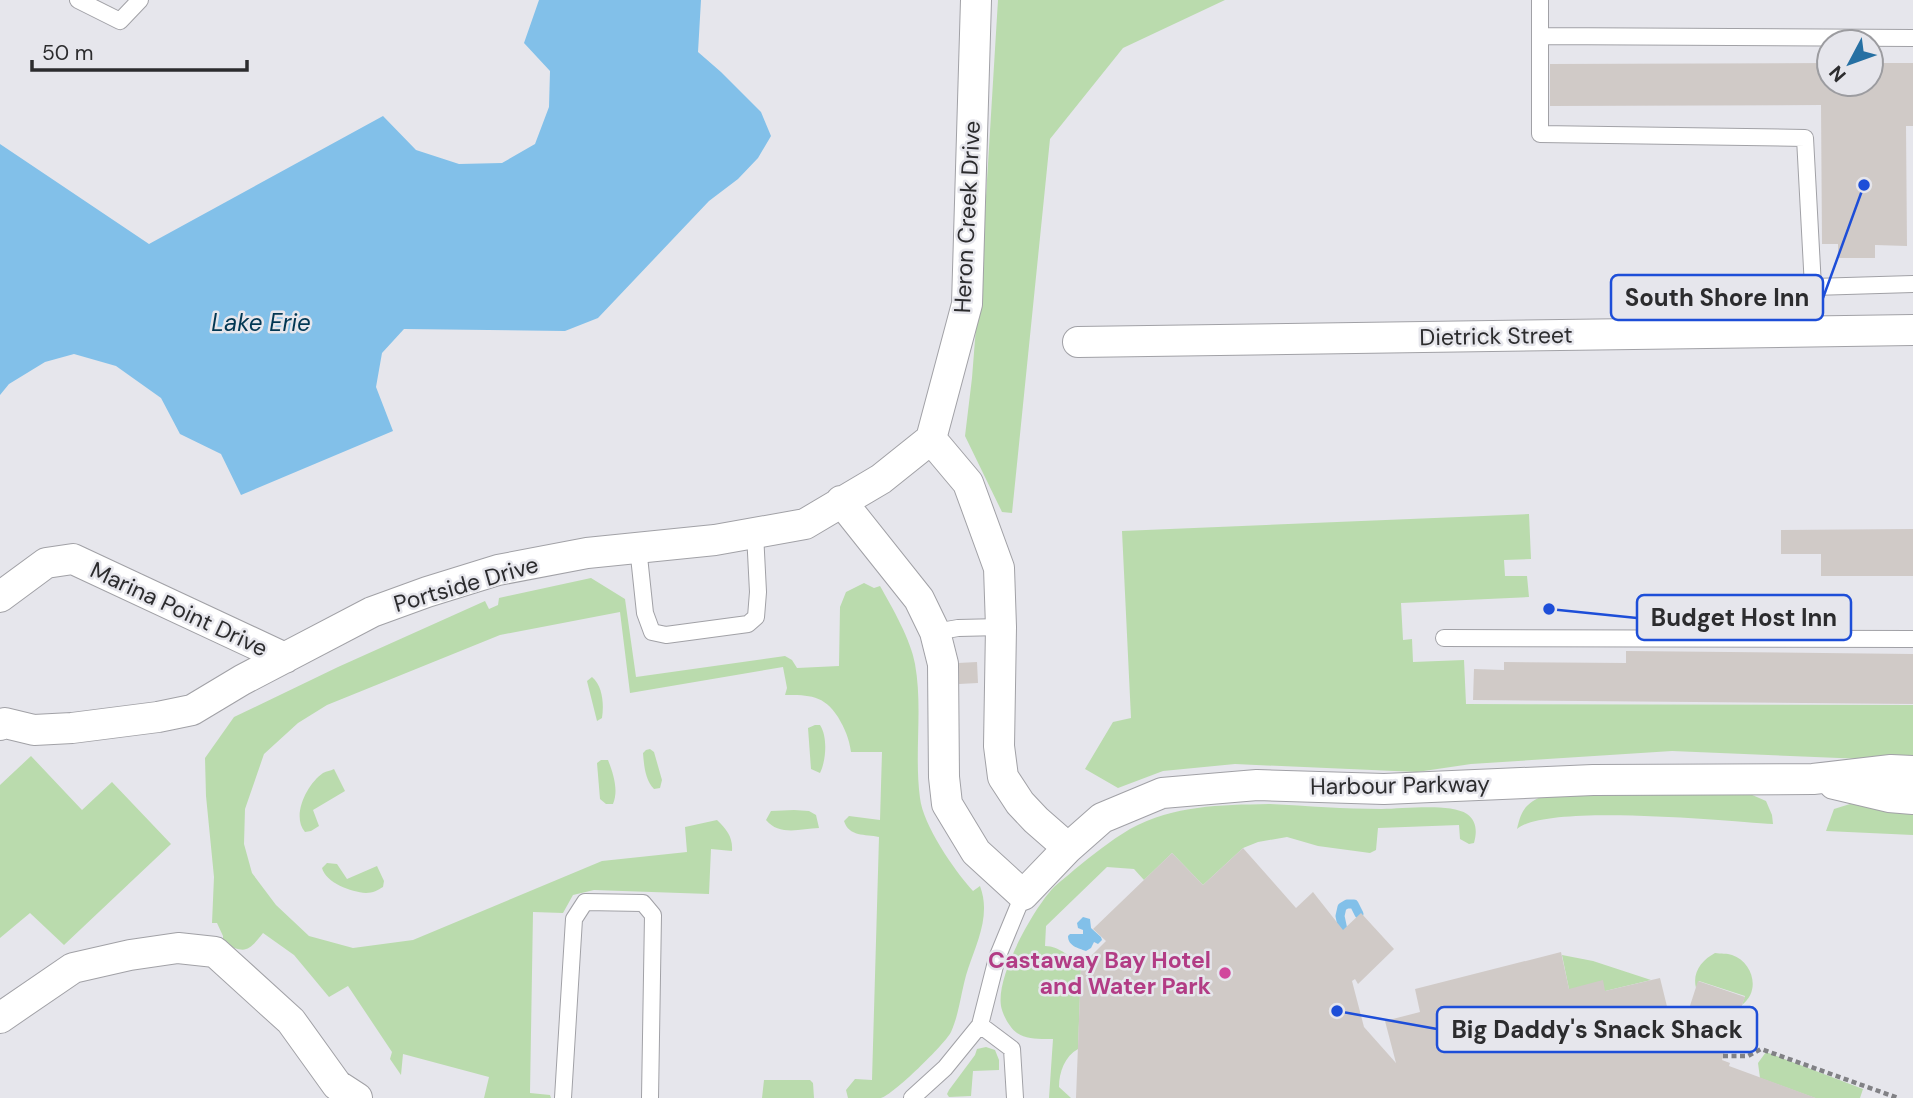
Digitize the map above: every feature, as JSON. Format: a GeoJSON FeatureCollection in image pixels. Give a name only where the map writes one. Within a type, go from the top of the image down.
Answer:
{"type":"FeatureCollection","features":[{"type":"Feature","properties":{"kind":"street","name":"Heron Creek Drive"},"geometry":{"type":"LineString","coordinates":[[931,439],[967,304],[976,0]]}},
{"type":"Feature","properties":{"kind":"street","name":"Dietrick Street"},"geometry":{"type":"LineString","coordinates":[[1078,342],[1913,330]]}},
{"type":"Feature","properties":{"kind":"street","name":"Portside Drive"},"geometry":{"type":"LineString","coordinates":[[0,725],[5,723],[34,730],[72,728],[192,710],[242,680],[372,612],[498,570],[587,552],[715,540],[805,524],[881,479],[931,439]]}},
{"type":"Feature","properties":{"kind":"street"},"geometry":{"type":"LineString","coordinates":[[931,439],[968,483],[999,568],[999,746],[1003,777],[1020,803],[1068,848]]}},
{"type":"Feature","properties":{"kind":"street"},"geometry":{"type":"LineString","coordinates":[[841,501],[919,599],[935,632],[943,664],[944,777],[947,804],[976,852],[1023,895]]}},
{"type":"Feature","properties":{"kind":"street","name":"Marina Point Drive"},"geometry":{"type":"LineString","coordinates":[[0,597],[46,563],[73,559],[285,658]]}},
{"type":"Feature","properties":{"kind":"street","name":"Harbour Parkway"},"geometry":{"type":"LineString","coordinates":[[1023,895],[1068,848],[1102,818],[1162,793],[1257,785],[1384,789],[1593,780],[1813,779],[1891,770],[1913,771]]}},
{"type":"Feature","properties":{"kind":"street","name":"Harbour Parkway"},"geometry":{"type":"LineString","coordinates":[[1813,779],[1889,797],[1913,799]]}},
{"type":"Feature","properties":{"kind":"street"},"geometry":{"type":"LineString","coordinates":[[0,1018],[73,968],[178,947],[215,952],[291,1021],[337,1085],[357,1098]]}},
{"type":"Feature","properties":{"kind":"lane"},"geometry":{"type":"LineString","coordinates":[[78,0],[120,21],[140,0]]}},
{"type":"Feature","properties":{"kind":"lane"},"geometry":{"type":"LineString","coordinates":[[1540,0],[1540,134],[1805,138],[1813,331]]}},
{"type":"Feature","properties":{"kind":"lane"},"geometry":{"type":"LineString","coordinates":[[1540,36],[1913,38]]}},
{"type":"Feature","properties":{"kind":"lane"},"geometry":{"type":"LineString","coordinates":[[1813,287],[1913,284]]}},
{"type":"Feature","properties":{"kind":"lane"},"geometry":{"type":"LineString","coordinates":[[638,547],[645,613],[652,632],[666,635],[748,624],[756,617],[758,592],[755,533]]}},
{"type":"Feature","properties":{"kind":"lane"},"geometry":{"type":"LineString","coordinates":[[935,632],[958,628],[1001,627]]}},
{"type":"Feature","properties":{"kind":"lane"},"geometry":{"type":"LineString","coordinates":[[1444,638],[1913,639]]}},
{"type":"Feature","properties":{"kind":"lane"},"geometry":{"type":"LineString","coordinates":[[912,1098],[945,1068],[980,1025],[997,958],[1023,895]]}},
{"type":"Feature","properties":{"kind":"lane"},"geometry":{"type":"LineString","coordinates":[[563,1098],[574,919],[586,902],[643,903],[653,915],[650,1098]]}},
{"type":"Feature","properties":{"kind":"lane"},"geometry":{"type":"LineString","coordinates":[[980,1025],[1012,1049],[1015,1098]]}},
{"type":"Feature","properties":{"kind":"path"},"geometry":{"type":"LineString","coordinates":[[1723,1056],[1748,1056],[1762,1049],[1898,1098]]}},
{"type":"Feature","properties":{"kind":"green space"},"geometry":{"type":"Polygon","coordinates":[[[998,0],[1225,0],[1123,48],[1050,139],[1012,513],[1002,512],[965,436],[985,213],[998,0]]]}},
{"type":"Feature","properties":{"kind":"green space"},"geometry":{"type":"Polygon","coordinates":[[[1529,514],[1531,559],[1504,560],[1505,576],[1527,576],[1529,597],[1401,603],[1403,640],[1412,639],[1413,662],[1464,660],[1466,704],[1913,705],[1913,761],[1672,751],[1471,764],[1417,772],[1235,764],[1163,771],[1118,788],[1085,769],[1113,722],[1131,718],[1122,531],[1529,514]]]}},
{"type":"Feature","properties":{"kind":"green space"},"geometry":{"type":"Polygon","coordinates":[[[591,578],[625,599],[636,677],[785,656],[792,660],[797,668],[839,666],[840,607],[846,592],[864,583],[874,588],[880,586],[905,634],[915,664],[918,697],[918,781],[922,809],[940,847],[957,871],[973,891],[980,886],[984,907],[982,928],[951,1032],[918,1068],[887,1095],[881,1098],[848,1098],[846,1090],[855,1079],[872,1080],[879,837],[854,832],[844,821],[849,816],[880,820],[882,752],[851,752],[843,726],[827,704],[809,696],[785,695],[787,688],[783,667],[630,693],[620,612],[500,635],[327,705],[298,723],[264,754],[245,809],[244,844],[252,873],[276,905],[309,936],[353,948],[413,940],[602,861],[687,852],[685,827],[717,820],[729,834],[732,851],[711,849],[709,894],[594,890],[573,895],[563,913],[533,912],[530,1093],[550,1095],[551,1098],[484,1098],[489,1077],[403,1054],[401,1075],[390,1059],[392,1052],[348,986],[329,997],[294,955],[263,933],[254,944],[242,950],[223,943],[217,923],[212,923],[214,877],[205,758],[234,717],[485,601],[489,609],[498,605],[499,598],[591,578]]]}},
{"type":"Feature","properties":{"kind":"green space"},"geometry":{"type":"Polygon","coordinates":[[[592,677],[601,690],[603,702],[602,718],[597,721],[587,681],[592,677]]]}},
{"type":"Feature","properties":{"kind":"green space"},"geometry":{"type":"Polygon","coordinates":[[[820,725],[823,730],[825,742],[825,756],[820,773],[811,769],[808,728],[820,725]]]}},
{"type":"Feature","properties":{"kind":"green space"},"geometry":{"type":"Polygon","coordinates":[[[650,749],[654,752],[662,780],[660,788],[654,789],[646,772],[643,753],[650,749]]]}},
{"type":"Feature","properties":{"kind":"green space"},"geometry":{"type":"Polygon","coordinates":[[[31,756],[82,810],[112,782],[171,844],[64,945],[30,913],[0,938],[0,785],[31,756]]]}},
{"type":"Feature","properties":{"kind":"green space"},"geometry":{"type":"Polygon","coordinates":[[[608,760],[613,776],[613,804],[606,804],[600,799],[597,763],[608,760]]]}},
{"type":"Feature","properties":{"kind":"green space"},"geometry":{"type":"Polygon","coordinates":[[[334,769],[345,791],[313,810],[319,826],[305,832],[301,825],[300,809],[307,792],[317,778],[334,769]]]}},
{"type":"Feature","properties":{"kind":"green space"},"geometry":{"type":"Polygon","coordinates":[[[1547,794],[1750,794],[1766,801],[1773,824],[1679,817],[1599,815],[1534,821],[1517,829],[1526,807],[1547,794]]]}},
{"type":"Feature","properties":{"kind":"green space"},"geometry":{"type":"Polygon","coordinates":[[[1269,804],[1368,809],[1450,809],[1467,814],[1473,820],[1475,839],[1474,843],[1469,844],[1460,839],[1459,825],[1378,828],[1376,850],[1370,853],[1318,846],[1287,837],[1258,842],[1243,848],[1203,885],[1172,853],[1144,880],[1134,869],[1107,867],[1046,926],[1045,946],[1086,960],[1081,966],[1078,1049],[1066,1060],[1059,1081],[1059,1087],[1071,1098],[1049,1098],[1053,1039],[1030,1038],[1017,1033],[1007,1021],[1001,1006],[1004,978],[1010,961],[1045,897],[1101,848],[1147,821],[1198,808],[1269,804]]]}},
{"type":"Feature","properties":{"kind":"green space"},"geometry":{"type":"Polygon","coordinates":[[[1850,804],[1913,809],[1913,835],[1826,831],[1834,809],[1850,804]]]}},
{"type":"Feature","properties":{"kind":"green space"},"geometry":{"type":"Polygon","coordinates":[[[771,811],[809,811],[816,815],[819,828],[783,830],[766,820],[771,811]]]}},
{"type":"Feature","properties":{"kind":"green space"},"geometry":{"type":"Polygon","coordinates":[[[327,863],[337,864],[347,879],[377,866],[384,881],[383,887],[366,893],[340,886],[324,873],[322,868],[327,863]]]}},
{"type":"Feature","properties":{"kind":"green space"},"geometry":{"type":"Polygon","coordinates":[[[1715,953],[1730,954],[1749,970],[1753,985],[1748,999],[1742,1005],[1745,996],[1699,981],[1696,988],[1695,977],[1699,967],[1715,953]]]}},
{"type":"Feature","properties":{"kind":"green space"},"geometry":{"type":"Polygon","coordinates":[[[1562,955],[1593,961],[1651,980],[1605,991],[1569,989],[1562,955]]]}},
{"type":"Feature","properties":{"kind":"green space"},"geometry":{"type":"Polygon","coordinates":[[[986,1047],[995,1050],[999,1070],[973,1071],[971,1096],[949,1097],[949,1090],[977,1049],[986,1047]]]}},
{"type":"Feature","properties":{"kind":"green space"},"geometry":{"type":"Polygon","coordinates":[[[1766,1052],[1863,1089],[1860,1098],[1815,1098],[1760,1078],[1758,1063],[1766,1052]]]}},
{"type":"Feature","properties":{"kind":"green space"},"geometry":{"type":"Polygon","coordinates":[[[764,1080],[810,1080],[813,1083],[814,1098],[762,1098],[764,1080]]]}},
{"type":"Feature","properties":{"kind":"water","name":"Lake Erie"},"geometry":{"type":"Polygon","coordinates":[[[539,0],[701,0],[698,52],[761,112],[771,136],[758,158],[738,179],[709,201],[598,318],[565,331],[404,329],[382,353],[376,387],[393,431],[241,495],[221,454],[180,434],[161,398],[116,366],[74,354],[45,362],[9,384],[0,395],[0,144],[149,244],[383,116],[416,150],[459,164],[502,163],[535,144],[549,107],[550,71],[524,43],[539,0]]]}},
{"type":"Feature","properties":{"kind":"water"},"geometry":{"type":"Polygon","coordinates":[[[1083,917],[1090,919],[1091,928],[1102,940],[1098,944],[1094,942],[1086,951],[1077,948],[1068,939],[1070,934],[1083,934],[1077,923],[1083,917]]]}},
{"type":"Feature","properties":{"kind":"building"},"geometry":{"type":"Polygon","coordinates":[[[1815,63],[1815,98],[1885,98],[1885,63],[1913,63],[1913,126],[1906,126],[1907,246],[1875,245],[1875,258],[1838,258],[1838,244],[1822,244],[1821,105],[1550,106],[1550,64],[1815,63]]]}},
{"type":"Feature","properties":{"kind":"building"},"geometry":{"type":"Polygon","coordinates":[[[1913,529],[1913,576],[1821,576],[1821,554],[1781,554],[1781,530],[1913,529]]]}},
{"type":"Feature","properties":{"kind":"building"},"geometry":{"type":"Polygon","coordinates":[[[1626,651],[1913,654],[1913,704],[1473,700],[1474,669],[1504,670],[1504,662],[1626,663],[1626,651]]]}},
{"type":"Feature","properties":{"kind":"building"},"geometry":{"type":"Polygon","coordinates":[[[977,662],[978,683],[959,684],[958,663],[977,662]]]}},
{"type":"Feature","properties":{"kind":"building","name":"Castaway Bay Hotel and Water Park"},"geometry":{"type":"Polygon","coordinates":[[[1243,848],[1296,908],[1313,892],[1343,930],[1361,913],[1394,949],[1358,984],[1355,979],[1352,981],[1364,1027],[1396,1063],[1385,1021],[1420,1012],[1415,989],[1561,952],[1569,989],[1603,980],[1605,991],[1660,978],[1675,1039],[1673,1043],[1677,1046],[1698,981],[1745,997],[1722,1060],[1730,1063],[1729,1066],[1816,1098],[1076,1098],[1081,966],[1106,941],[1093,929],[1172,853],[1203,885],[1243,848]]]}},
{"type":"Feature","properties":{"kind":"waterway"},"geometry":{"type":"LineString","coordinates":[[1343,930],[1340,916],[1342,907],[1354,904],[1359,914]]}},
{"type":"Feature","properties":{"kind":"place","name":"South Shore Inn"},"geometry":{"type":"Point","coordinates":[1864,185]}},
{"type":"Feature","properties":{"kind":"place","name":"Budget Host Inn"},"geometry":{"type":"Point","coordinates":[1549,609]}},
{"type":"Feature","properties":{"kind":"place","name":"Castaway Bay Hotel and Water Park"},"geometry":{"type":"Point","coordinates":[1225,973]}},
{"type":"Feature","properties":{"kind":"place","name":"Big Daddy's Snack Shack"},"geometry":{"type":"Point","coordinates":[1337,1011]}}]}
